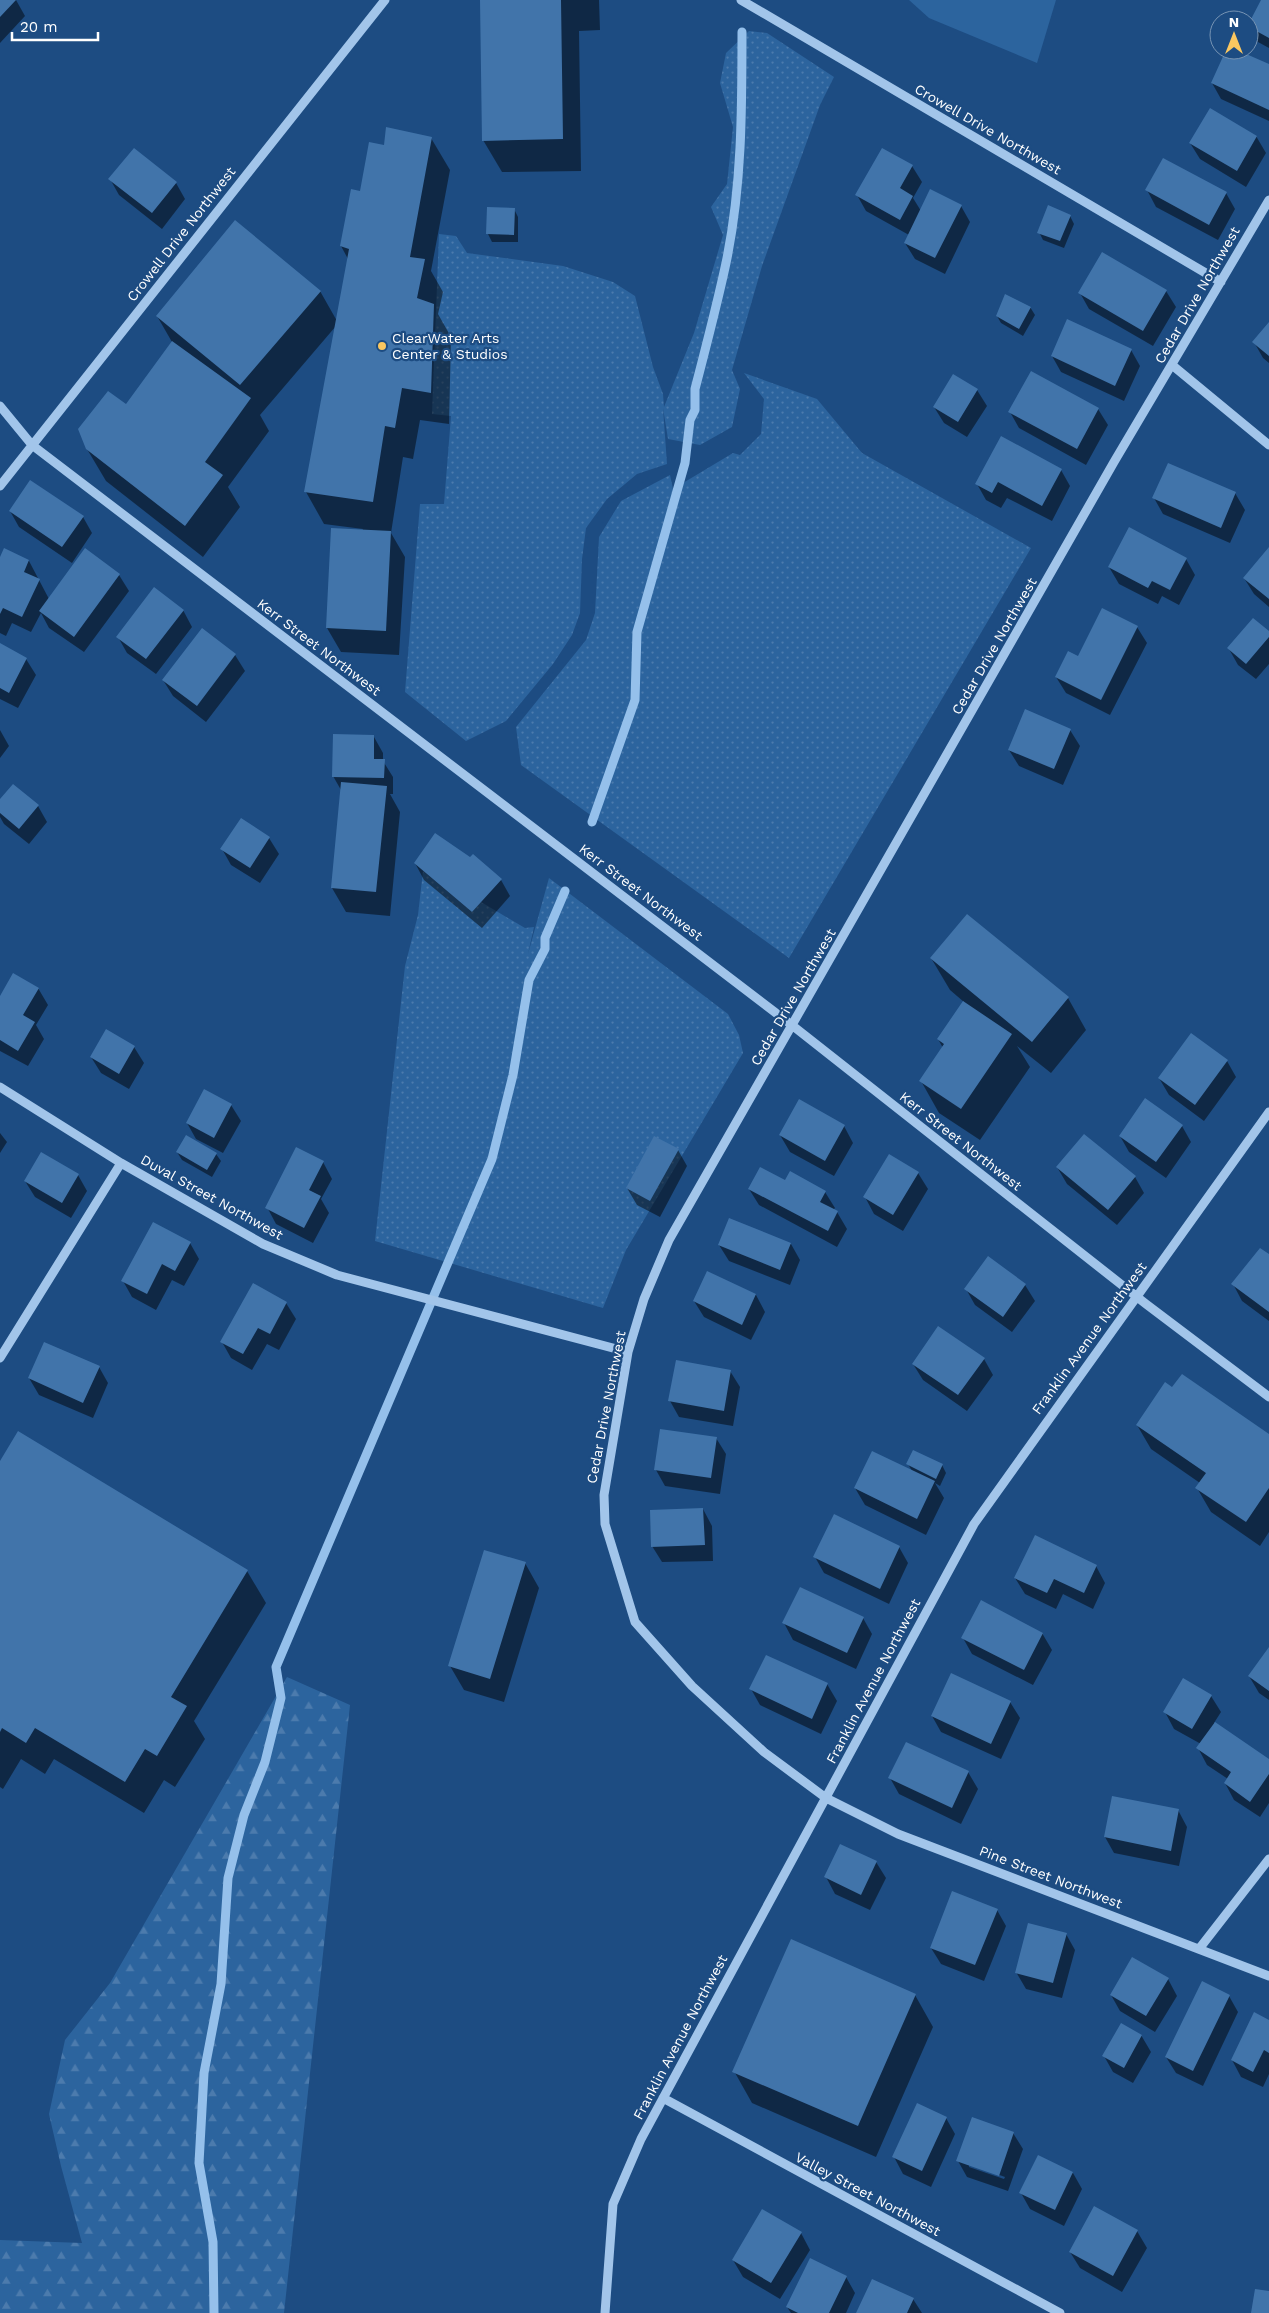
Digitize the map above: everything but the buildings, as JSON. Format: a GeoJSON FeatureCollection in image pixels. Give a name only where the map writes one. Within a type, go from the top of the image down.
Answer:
{"type":"FeatureCollection","features":[{"type":"Feature","properties":{"kind":"street","name":"Crowell Drive Northwest"},"geometry":{"type":"LineString","coordinates":[[0,486],[385,0]]}},
{"type":"Feature","properties":{"kind":"street","name":"Crowell Drive Northwest"},"geometry":{"type":"LineString","coordinates":[[741,0],[1221,282]]}},
{"type":"Feature","properties":{"kind":"street","name":"Cedar Drive Northwest"},"geometry":{"type":"LineString","coordinates":[[826,1798],[764,1752],[692,1686],[635,1622],[605,1524],[604,1495],[628,1352],[644,1299],[669,1240],[1114,462],[1269,200]]}},
{"type":"Feature","properties":{"kind":"street"},"geometry":{"type":"LineString","coordinates":[[1172,365],[1269,445]]}},
{"type":"Feature","properties":{"kind":"street","name":"Kerr Street Northwest"},"geometry":{"type":"LineString","coordinates":[[0,406],[32,445],[793,1026],[1136,1296],[1269,1397]]}},
{"type":"Feature","properties":{"kind":"street","name":"Duval Street Northwest"},"geometry":{"type":"LineString","coordinates":[[0,1087],[121,1163],[263,1244],[337,1275],[628,1352]]}},
{"type":"Feature","properties":{"kind":"street","name":"Franklin Avenue Northwest"},"geometry":{"type":"LineString","coordinates":[[605,2313],[613,2204],[641,2139],[974,1524],[1269,1112]]}},
{"type":"Feature","properties":{"kind":"street"},"geometry":{"type":"LineString","coordinates":[[0,1358],[121,1163]]}},
{"type":"Feature","properties":{"kind":"street","name":"Pine Street Northwest"},"geometry":{"type":"LineString","coordinates":[[826,1798],[898,1834],[1269,1976]]}},
{"type":"Feature","properties":{"kind":"street"},"geometry":{"type":"LineString","coordinates":[[1199,1949],[1269,1859]]}},
{"type":"Feature","properties":{"kind":"street","name":"Valley Street Northwest"},"geometry":{"type":"LineString","coordinates":[[662,2098],[1060,2313]]}},
{"type":"Feature","properties":{"kind":"green space"},"geometry":{"type":"Polygon","coordinates":[[[909,0],[1056,0],[1037,63],[929,18],[909,0]]]}},
{"type":"Feature","properties":{"kind":"green space"},"geometry":{"type":"Polygon","coordinates":[[[749,31],[767,33],[834,77],[820,105],[762,266],[732,370],[740,389],[732,427],[700,445],[668,439],[663,408],[667,464],[637,474],[607,499],[586,528],[582,559],[580,613],[572,635],[553,664],[506,721],[466,741],[405,692],[420,504],[444,504],[451,416],[432,414],[439,234],[456,236],[467,253],[563,266],[613,282],[635,296],[653,367],[663,394],[664,407],[694,333],[723,235],[711,207],[727,184],[733,127],[720,83],[726,53],[749,31]]]}},
{"type":"Feature","properties":{"kind":"green space"},"geometry":{"type":"Polygon","coordinates":[[[744,373],[817,399],[862,453],[1031,548],[789,958],[521,765],[516,727],[586,640],[595,613],[599,537],[621,501],[670,475],[673,489],[733,453],[740,455],[761,434],[764,399],[744,373]]]}},
{"type":"Feature","properties":{"kind":"green space"},"geometry":{"type":"Polygon","coordinates":[[[423,871],[472,912],[481,902],[525,928],[534,927],[528,954],[549,878],[728,1014],[739,1035],[743,1053],[626,1250],[603,1308],[375,1241],[405,966],[418,915],[423,871]]]}},
{"type":"Feature","properties":{"kind":"green space"},"geometry":{"type":"Polygon","coordinates":[[[287,1677],[350,1705],[284,2313],[0,2313],[0,2240],[82,2243],[49,2114],[65,2040],[110,1983],[287,1677]]]}},
{"type":"Feature","properties":{"kind":"waterway"},"geometry":{"type":"LineString","coordinates":[[592,822],[635,700],[637,632],[685,463],[690,420],[695,410],[695,389],[726,263],[738,177],[742,32]]}},
{"type":"Feature","properties":{"kind":"waterway"},"geometry":{"type":"LineString","coordinates":[[214,2313],[213,2242],[199,2163],[204,2073],[221,1984],[228,1878],[244,1815],[265,1762],[281,1698],[276,1667],[492,1159],[513,1075],[529,980],[545,949],[545,938],[565,891]]}},
{"type":"Feature","properties":{"kind":"place","name":"ClearWater Arts Center & Studios"},"geometry":{"type":"Point","coordinates":[382,346]}}]}
